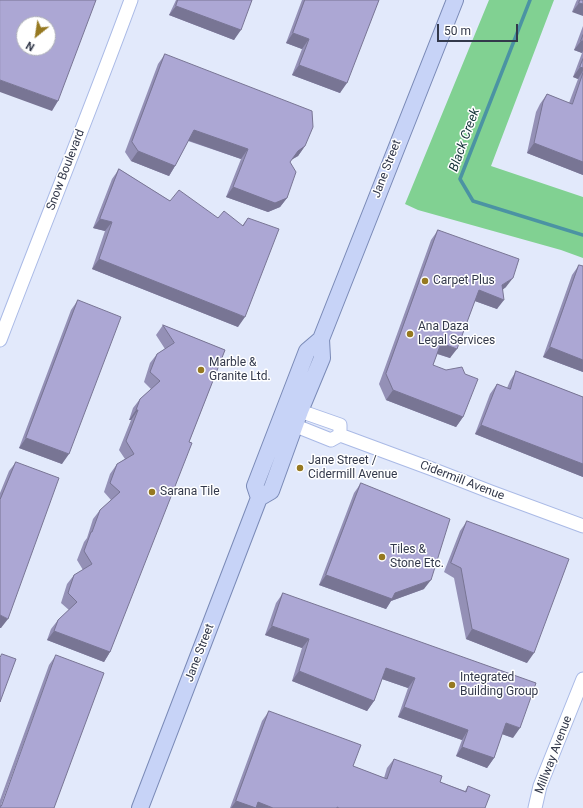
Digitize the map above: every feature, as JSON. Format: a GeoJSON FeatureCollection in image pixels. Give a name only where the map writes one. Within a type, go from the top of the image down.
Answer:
{"type":"FeatureCollection","features":[{"type":"Feature","properties":{"kind":"main road","name":"Jane Street"},"geometry":{"type":"LineString","coordinates":[[287,423],[300,411],[322,358],[321,338],[440,33],[455,0]]}},
{"type":"Feature","properties":{"kind":"main road","name":"Jane Street"},"geometry":{"type":"LineString","coordinates":[[140,808],[259,498],[271,491],[287,423],[307,351],[321,338]]}},
{"type":"Feature","properties":{"kind":"street","name":"Snow Boulevard"},"geometry":{"type":"LineString","coordinates":[[0,340],[131,0]]}},
{"type":"Feature","properties":{"kind":"street"},"geometry":{"type":"LineString","coordinates":[[300,411],[340,424],[340,435]]}},
{"type":"Feature","properties":{"kind":"street","name":"Cidermill Avenue"},"geometry":{"type":"LineString","coordinates":[[287,423],[331,440],[340,435],[583,526]]}},
{"type":"Feature","properties":{"kind":"street","name":"Millway Avenue"},"geometry":{"type":"LineString","coordinates":[[535,808],[540,786],[583,679]]}},
{"type":"Feature","properties":{"kind":"green space"},"geometry":{"type":"Polygon","coordinates":[[[489,0],[554,0],[491,166],[583,197],[583,258],[561,250],[418,210],[405,204],[489,0]]]}},
{"type":"Feature","properties":{"kind":"building"},"geometry":{"type":"Polygon","coordinates":[[[0,0],[96,0],[58,101],[0,80],[0,0]]]}},
{"type":"Feature","properties":{"kind":"building"},"geometry":{"type":"Polygon","coordinates":[[[178,0],[252,0],[241,30],[176,6],[178,0]]]}},
{"type":"Feature","properties":{"kind":"building"},"geometry":{"type":"Polygon","coordinates":[[[305,0],[379,0],[347,83],[299,65],[309,39],[293,33],[305,0]]]}},
{"type":"Feature","properties":{"kind":"building"},"geometry":{"type":"Polygon","coordinates":[[[580,0],[583,0],[583,4],[579,3],[580,0]]]}},
{"type":"Feature","properties":{"kind":"building"},"geometry":{"type":"Polygon","coordinates":[[[165,54],[312,111],[313,127],[305,146],[298,151],[290,162],[296,172],[287,198],[275,203],[233,187],[248,149],[194,130],[175,166],[138,151],[132,142],[165,54]]]}},
{"type":"Feature","properties":{"kind":"building"},"geometry":{"type":"Polygon","coordinates":[[[583,59],[583,68],[580,67],[583,59]]]}},
{"type":"Feature","properties":{"kind":"building"},"geometry":{"type":"Polygon","coordinates":[[[583,73],[583,162],[534,143],[543,102],[547,94],[572,104],[583,73]]]}},
{"type":"Feature","properties":{"kind":"building"},"geometry":{"type":"Polygon","coordinates":[[[119,169],[170,201],[179,190],[218,218],[224,211],[243,226],[248,218],[279,229],[245,317],[99,259],[112,222],[100,219],[119,169]]]}},
{"type":"Feature","properties":{"kind":"building"},"geometry":{"type":"Polygon","coordinates":[[[438,230],[519,259],[513,278],[502,285],[504,300],[479,290],[457,349],[441,343],[433,365],[446,370],[462,367],[465,374],[478,379],[463,417],[393,390],[386,374],[438,230]]]}},
{"type":"Feature","properties":{"kind":"building"},"geometry":{"type":"Polygon","coordinates":[[[579,265],[583,266],[583,360],[550,347],[579,265]]]}},
{"type":"Feature","properties":{"kind":"building"},"geometry":{"type":"Polygon","coordinates":[[[78,300],[121,317],[69,454],[26,438],[78,300]]]}},
{"type":"Feature","properties":{"kind":"building"},"geometry":{"type":"Polygon","coordinates":[[[163,325],[225,350],[189,442],[192,443],[110,652],[54,631],[58,620],[77,602],[68,593],[74,575],[92,564],[84,551],[100,510],[120,492],[110,483],[117,464],[134,454],[126,441],[138,410],[136,410],[140,399],[160,381],[150,372],[157,354],[174,343],[163,325]]]}},
{"type":"Feature","properties":{"kind":"building"},"geometry":{"type":"Polygon","coordinates":[[[516,371],[583,397],[583,464],[481,425],[497,384],[510,389],[516,371]]]}},
{"type":"Feature","properties":{"kind":"building"},"geometry":{"type":"Polygon","coordinates":[[[16,462],[59,478],[8,619],[0,615],[0,500],[16,462]]]}},
{"type":"Feature","properties":{"kind":"building","name":"Tiles & Stone Etc."},"geometry":{"type":"Polygon","coordinates":[[[361,483],[450,519],[431,580],[395,593],[392,599],[326,575],[361,483]]]}},
{"type":"Feature","properties":{"kind":"building"},"geometry":{"type":"Polygon","coordinates":[[[467,521],[569,559],[534,653],[472,629],[461,568],[451,563],[467,521]]]}},
{"type":"Feature","properties":{"kind":"building","name":"Integrated Building Group"},"geometry":{"type":"Polygon","coordinates":[[[283,593],[536,683],[520,728],[506,723],[494,758],[462,747],[468,730],[404,707],[415,678],[386,668],[374,701],[299,671],[309,639],[272,626],[283,593]]]}},
{"type":"Feature","properties":{"kind":"building"},"geometry":{"type":"Polygon","coordinates":[[[2,654],[16,659],[0,702],[0,658],[2,654]]]}},
{"type":"Feature","properties":{"kind":"building"},"geometry":{"type":"Polygon","coordinates":[[[56,655],[104,673],[54,808],[0,808],[0,806],[56,655]]]}},
{"type":"Feature","properties":{"kind":"building"},"geometry":{"type":"Polygon","coordinates":[[[269,711],[361,745],[353,766],[387,779],[394,759],[442,776],[440,782],[466,792],[468,786],[490,795],[485,808],[273,808],[258,802],[256,808],[236,801],[269,711]]]}},
{"type":"Feature","properties":{"kind":"waterway","name":"Black Creek"},"geometry":{"type":"LineString","coordinates":[[530,0],[460,179],[473,201],[583,235]]}},
{"type":"Feature","properties":{"kind":"place","name":"Carpet Plus"},"geometry":{"type":"Point","coordinates":[425,281]}},
{"type":"Feature","properties":{"kind":"place","name":"Ana Daza Legal Services"},"geometry":{"type":"Point","coordinates":[410,334]}},
{"type":"Feature","properties":{"kind":"place","name":"Marble & Granite Ltd."},"geometry":{"type":"Point","coordinates":[201,370]}},
{"type":"Feature","properties":{"kind":"place","name":"Jane Street / Cidermill Avenue"},"geometry":{"type":"Point","coordinates":[300,468]}},
{"type":"Feature","properties":{"kind":"place","name":"Sarana Tile"},"geometry":{"type":"Point","coordinates":[152,492]}},
{"type":"Feature","properties":{"kind":"place","name":"Tiles & Stone Etc."},"geometry":{"type":"Point","coordinates":[382,557]}},
{"type":"Feature","properties":{"kind":"place","name":"Integrated Building Group"},"geometry":{"type":"Point","coordinates":[452,685]}}]}
